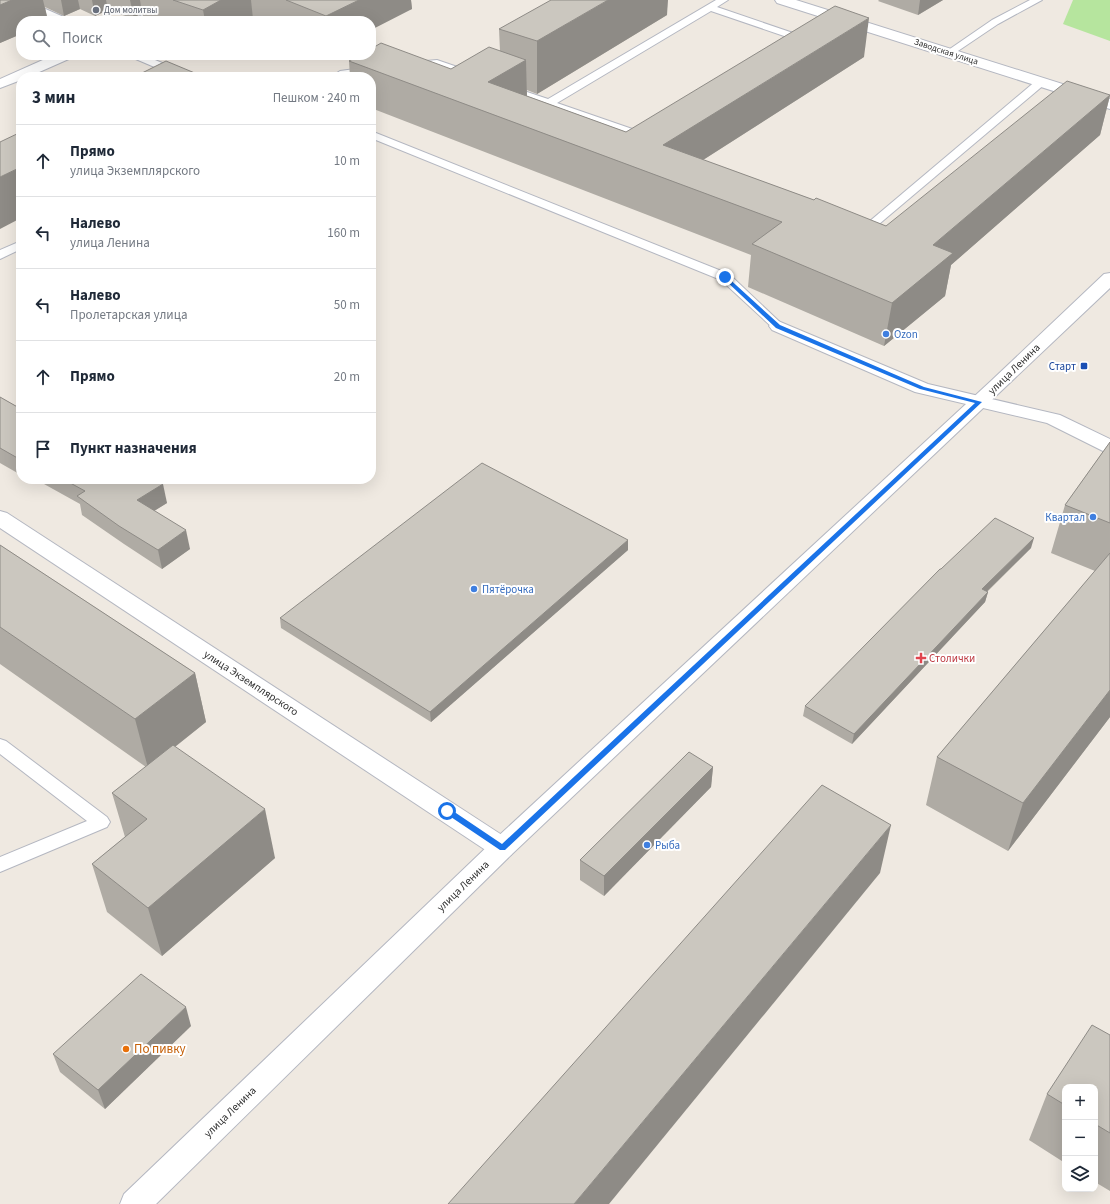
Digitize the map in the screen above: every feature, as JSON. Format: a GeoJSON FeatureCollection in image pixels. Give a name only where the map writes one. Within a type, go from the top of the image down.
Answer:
{"type":"FeatureCollection","features":[{"type":"Feature","properties":{"kind":"street"},"geometry":{"type":"LineString","coordinates":[[13,0],[49,16]]}},
{"type":"Feature","properties":{"kind":"street"},"geometry":{"type":"LineString","coordinates":[[152,16],[186,0]]}},
{"type":"Feature","properties":{"kind":"street","name":"Заводская улица"},"geometry":{"type":"LineString","coordinates":[[782,0],[823,18],[949,53],[1110,104]]}},
{"type":"Feature","properties":{"kind":"street"},"geometry":{"type":"LineString","coordinates":[[27,72],[54,60]]}},
{"type":"Feature","properties":{"kind":"street"},"geometry":{"type":"LineString","coordinates":[[1,83],[16,77]]}},
{"type":"Feature","properties":{"kind":"street","name":"улица Ленина"},"geometry":{"type":"LineString","coordinates":[[135,1204],[502,848],[1110,278]]}},
{"type":"Feature","properties":{"kind":"street"},"geometry":{"type":"LineString","coordinates":[[778,326],[922,388],[1053,419],[1110,447]]}},
{"type":"Feature","properties":{"kind":"street","name":"улица Экземплярского"},"geometry":{"type":"LineString","coordinates":[[0,518],[502,848]]}},
{"type":"Feature","properties":{"kind":"lane"},"geometry":{"type":"LineString","coordinates":[[549,103],[723,0]]}},
{"type":"Feature","properties":{"kind":"lane"},"geometry":{"type":"LineString","coordinates":[[949,53],[995,22],[1037,0]]}},
{"type":"Feature","properties":{"kind":"lane"},"geometry":{"type":"LineString","coordinates":[[710,8],[793,36]]}},
{"type":"Feature","properties":{"kind":"lane"},"geometry":{"type":"LineString","coordinates":[[780,45],[802,30]]}},
{"type":"Feature","properties":{"kind":"lane"},"geometry":{"type":"LineString","coordinates":[[146,60],[175,72]]}},
{"type":"Feature","properties":{"kind":"lane"},"geometry":{"type":"LineString","coordinates":[[406,66],[436,63],[478,78]]}},
{"type":"Feature","properties":{"kind":"lane"},"geometry":{"type":"LineString","coordinates":[[464,72],[477,65]]}},
{"type":"Feature","properties":{"kind":"lane"},"geometry":{"type":"LineString","coordinates":[[354,72],[382,69]]}},
{"type":"Feature","properties":{"kind":"lane"},"geometry":{"type":"LineString","coordinates":[[868,228],[1041,82]]}},
{"type":"Feature","properties":{"kind":"lane"},"geometry":{"type":"LineString","coordinates":[[499,85],[642,136],[655,128]]}},
{"type":"Feature","properties":{"kind":"lane"},"geometry":{"type":"LineString","coordinates":[[376,136],[725,277],[778,326]]}},
{"type":"Feature","properties":{"kind":"lane"},"geometry":{"type":"LineString","coordinates":[[0,255],[16,247]]}},
{"type":"Feature","properties":{"kind":"lane"},"geometry":{"type":"LineString","coordinates":[[0,745],[101,822],[0,865]]}},
{"type":"Feature","properties":{"kind":"green space"},"geometry":{"type":"Polygon","coordinates":[[[1073,0],[1110,0],[1110,41],[1063,24],[1073,0]]]}},
{"type":"Feature","properties":{"kind":"building"},"geometry":{"type":"Polygon","coordinates":[[[0,0],[12,0],[0,5],[0,0]]]}},
{"type":"Feature","properties":{"kind":"building"},"geometry":{"type":"Polygon","coordinates":[[[173,0],[221,0],[203,10],[173,0]]]}},
{"type":"Feature","properties":{"kind":"building"},"geometry":{"type":"Polygon","coordinates":[[[286,0],[359,0],[326,16],[286,0]]]}},
{"type":"Feature","properties":{"kind":"building"},"geometry":{"type":"Polygon","coordinates":[[[551,0],[608,0],[537,41],[499,29],[551,0]]]}},
{"type":"Feature","properties":{"kind":"building"},"geometry":{"type":"Polygon","coordinates":[[[835,6],[869,18],[663,145],[814,200],[816,198],[886,226],[1067,81],[1110,95],[933,245],[953,253],[892,303],[752,244],[782,222],[349,61],[376,60],[376,46],[381,43],[451,69],[489,47],[526,60],[488,82],[626,132],[835,6]]]}},
{"type":"Feature","properties":{"kind":"building"},"geometry":{"type":"Polygon","coordinates":[[[166,61],[192,72],[144,72],[166,61]]]}},
{"type":"Feature","properties":{"kind":"building"},"geometry":{"type":"Polygon","coordinates":[[[16,134],[16,169],[0,177],[0,142],[16,134]]]}},
{"type":"Feature","properties":{"kind":"building"},"geometry":{"type":"Polygon","coordinates":[[[0,397],[16,406],[16,457],[0,448],[0,397]]]}},
{"type":"Feature","properties":{"kind":"building"},"geometry":{"type":"Polygon","coordinates":[[[1110,442],[1110,523],[1065,505],[1110,442]]]}},
{"type":"Feature","properties":{"kind":"building"},"geometry":{"type":"Polygon","coordinates":[[[482,463],[628,540],[430,712],[280,618],[482,463]]]}},
{"type":"Feature","properties":{"kind":"building"},"geometry":{"type":"Polygon","coordinates":[[[72,484],[163,484],[137,500],[186,530],[158,550],[119,526],[77,496],[85,491],[72,484]]]}},
{"type":"Feature","properties":{"kind":"building"},"geometry":{"type":"Polygon","coordinates":[[[995,518],[1034,538],[982,589],[988,592],[854,734],[805,706],[940,569],[995,518]]]}},
{"type":"Feature","properties":{"kind":"building"},"geometry":{"type":"Polygon","coordinates":[[[0,545],[195,673],[135,719],[0,627],[0,545]]]}},
{"type":"Feature","properties":{"kind":"building"},"geometry":{"type":"Polygon","coordinates":[[[1110,553],[1110,690],[1023,803],[937,757],[1110,553]]]}},
{"type":"Feature","properties":{"kind":"building"},"geometry":{"type":"Polygon","coordinates":[[[173,745],[265,809],[148,908],[92,864],[147,819],[112,793],[173,745]]]}},
{"type":"Feature","properties":{"kind":"building"},"geometry":{"type":"Polygon","coordinates":[[[689,752],[713,767],[604,876],[580,860],[689,752]]]}},
{"type":"Feature","properties":{"kind":"building"},"geometry":{"type":"Polygon","coordinates":[[[822,785],[891,825],[574,1204],[448,1204],[822,785]]]}},
{"type":"Feature","properties":{"kind":"building","name":"По пивку"},"geometry":{"type":"Polygon","coordinates":[[[141,974],[186,1007],[98,1090],[53,1054],[141,974]]]}},
{"type":"Feature","properties":{"kind":"building"},"geometry":{"type":"Polygon","coordinates":[[[1092,1025],[1110,1035],[1110,1133],[1098,1126],[1098,1084],[1062,1084],[1062,1103],[1047,1094],[1092,1025]]]}},
{"type":"Feature","properties":{"kind":"place","name":"Дом молитвы"},"geometry":{"type":"Point","coordinates":[96,10]}},
{"type":"Feature","properties":{"kind":"place","name":"Ozon"},"geometry":{"type":"Point","coordinates":[886,334]}},
{"type":"Feature","properties":{"kind":"place","name":"Старт"},"geometry":{"type":"Point","coordinates":[1084,366]}},
{"type":"Feature","properties":{"kind":"place","name":"Квартал"},"geometry":{"type":"Point","coordinates":[1093,517]}},
{"type":"Feature","properties":{"kind":"place","name":"Пятёрочка"},"geometry":{"type":"Point","coordinates":[474,589]}},
{"type":"Feature","properties":{"kind":"place","name":"Столички"},"geometry":{"type":"Point","coordinates":[921,658]}},
{"type":"Feature","properties":{"kind":"place","name":"Рыба"},"geometry":{"type":"Point","coordinates":[647,845]}},
{"type":"Feature","properties":{"kind":"place","name":"По пивку"},"geometry":{"type":"Point","coordinates":[126,1049]}},
{"type":"Feature","properties":{"kind":"route"},"geometry":{"type":"LineString","coordinates":[[447,811],[502,848],[979,402],[922,388],[778,326],[725,277]]}}]}
